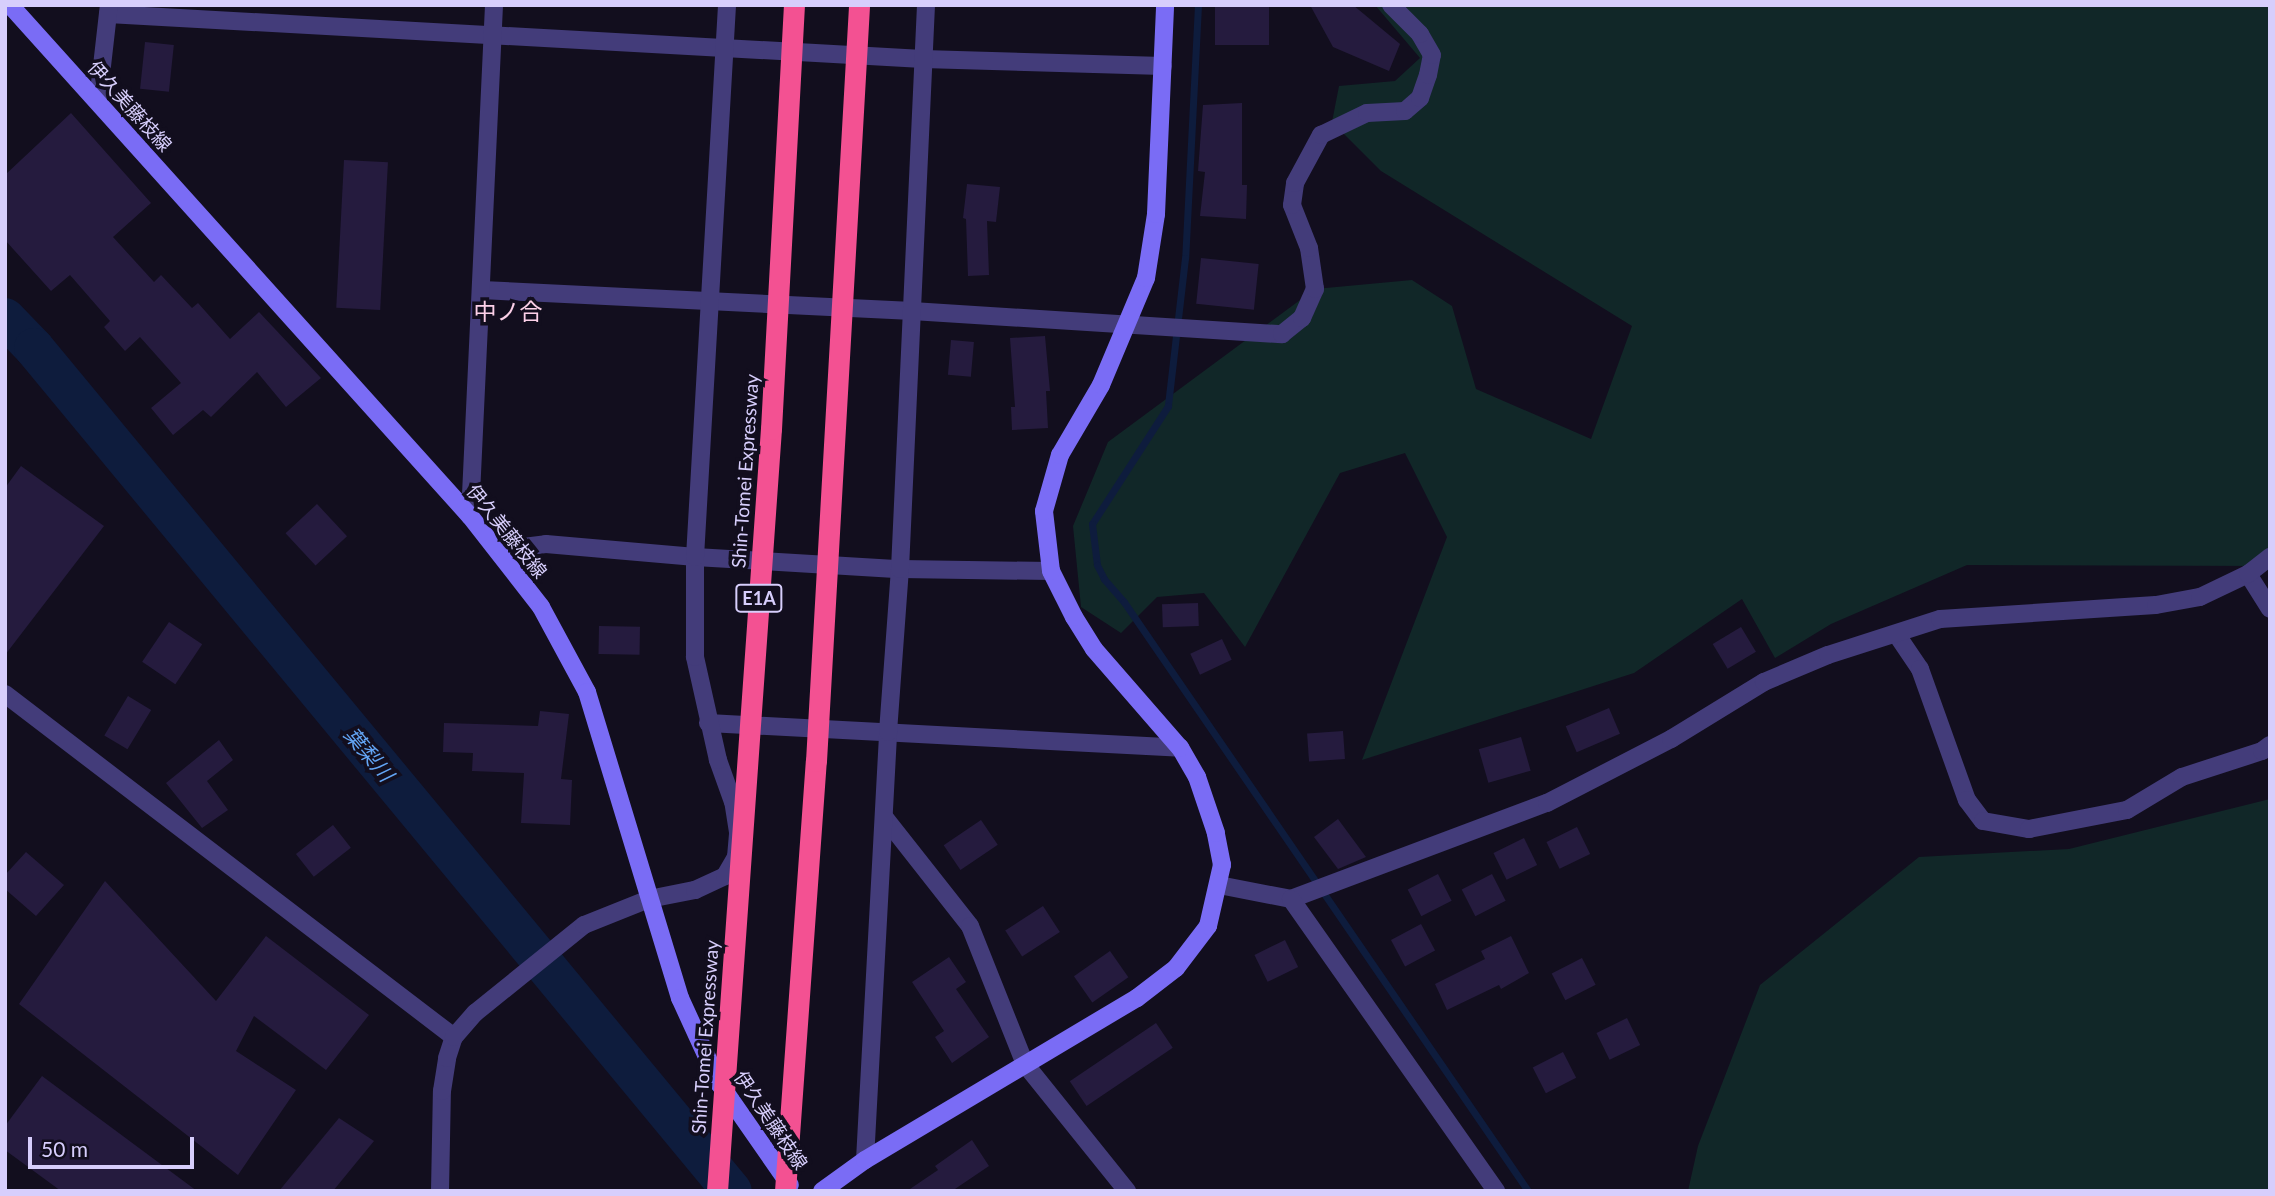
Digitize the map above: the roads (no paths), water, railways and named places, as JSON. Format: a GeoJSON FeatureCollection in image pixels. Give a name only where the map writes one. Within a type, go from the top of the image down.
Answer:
{"type":"FeatureCollection","features":[{"type":"Feature","properties":{"kind":"highway","name":"Shin-Tomei Expressway"},"geometry":{"type":"LineString","coordinates":[[717,1191],[770,443],[794,5]]}},
{"type":"Feature","properties":{"kind":"highway"},"geometry":{"type":"LineString","coordinates":[[785,1191],[816,761],[859,5]]}},
{"type":"Feature","properties":{"kind":"street","name":"伊久美藤枝線"},"geometry":{"type":"LineString","coordinates":[[10,5],[470,516],[541,607],[587,692],[680,998],[719,1083],[794,1191]]}},
{"type":"Feature","properties":{"kind":"street"},"geometry":{"type":"LineString","coordinates":[[470,516],[494,5]]}},
{"type":"Feature","properties":{"kind":"street"},"geometry":{"type":"LineString","coordinates":[[440,1191],[442,1091],[454,1037],[475,1013],[584,925],[649,900],[695,890],[725,876],[736,857],[738,832],[733,802],[708,723],[695,657],[695,557],[727,5]]}},
{"type":"Feature","properties":{"kind":"street"},"geometry":{"type":"LineString","coordinates":[[865,1160],[888,732],[900,569],[926,5]]}},
{"type":"Feature","properties":{"kind":"street"},"geometry":{"type":"LineString","coordinates":[[822,1191],[865,1160],[1137,998],[1176,968],[1208,926],[1222,865],[1216,833],[1197,777],[1180,748],[1094,649],[1051,571],[1044,511],[1060,455],[1101,385],[1129,324],[1146,278],[1156,214],[1165,5]]}},
{"type":"Feature","properties":{"kind":"street"},"geometry":{"type":"LineString","coordinates":[[482,290],[912,311],[1282,334],[1302,318],[1315,289],[1309,248],[1292,205],[1295,183],[1321,135],[1367,113],[1405,111],[1419,98],[1428,75],[1433,55],[1420,34],[1391,5]]}},
{"type":"Feature","properties":{"kind":"street"},"geometry":{"type":"LineString","coordinates":[[98,101],[109,10],[492,37],[923,59],[1163,66]]}},
{"type":"Feature","properties":{"kind":"street"},"geometry":{"type":"LineString","coordinates":[[498,550],[547,544],[695,557],[900,569],[1051,571]]}},
{"type":"Feature","properties":{"kind":"street"},"geometry":{"type":"LineString","coordinates":[[1219,885],[1291,899],[1547,803],[1671,739],[1764,682],[1828,655],[1940,619],[2156,605],[2200,597],[2248,574],[2270,557]]}},
{"type":"Feature","properties":{"kind":"street"},"geometry":{"type":"LineString","coordinates":[[2248,574],[2270,609]]}},
{"type":"Feature","properties":{"kind":"street"},"geometry":{"type":"LineString","coordinates":[[1897,635],[1920,669],[1967,800],[1983,821],[2029,829],[2127,810],[2182,777],[2262,751],[2270,745]]}},
{"type":"Feature","properties":{"kind":"street"},"geometry":{"type":"LineString","coordinates":[[5,694],[454,1037]]}},
{"type":"Feature","properties":{"kind":"street"},"geometry":{"type":"LineString","coordinates":[[708,723],[1180,748]]}},
{"type":"Feature","properties":{"kind":"street"},"geometry":{"type":"LineString","coordinates":[[885,818],[970,926],[1025,1064],[1127,1191]]}},
{"type":"Feature","properties":{"kind":"street"},"geometry":{"type":"LineString","coordinates":[[1291,899],[1490,1188]]}},
{"type":"Feature","properties":{"kind":"waterway"},"geometry":{"type":"LineString","coordinates":[[1198,5],[1185,258],[1168,406],[1092,524],[1097,565],[1104,579],[1124,602],[1528,1191]]}},
{"type":"Feature","properties":{"kind":"waterway","name":"葉梨川"},"geometry":{"type":"LineString","coordinates":[[5,318],[34,348],[732,1191]]}},
{"type":"Feature","properties":{"kind":"district","name":"中ノ合"},"geometry":{"type":"Point","coordinates":[508,311]}}]}
